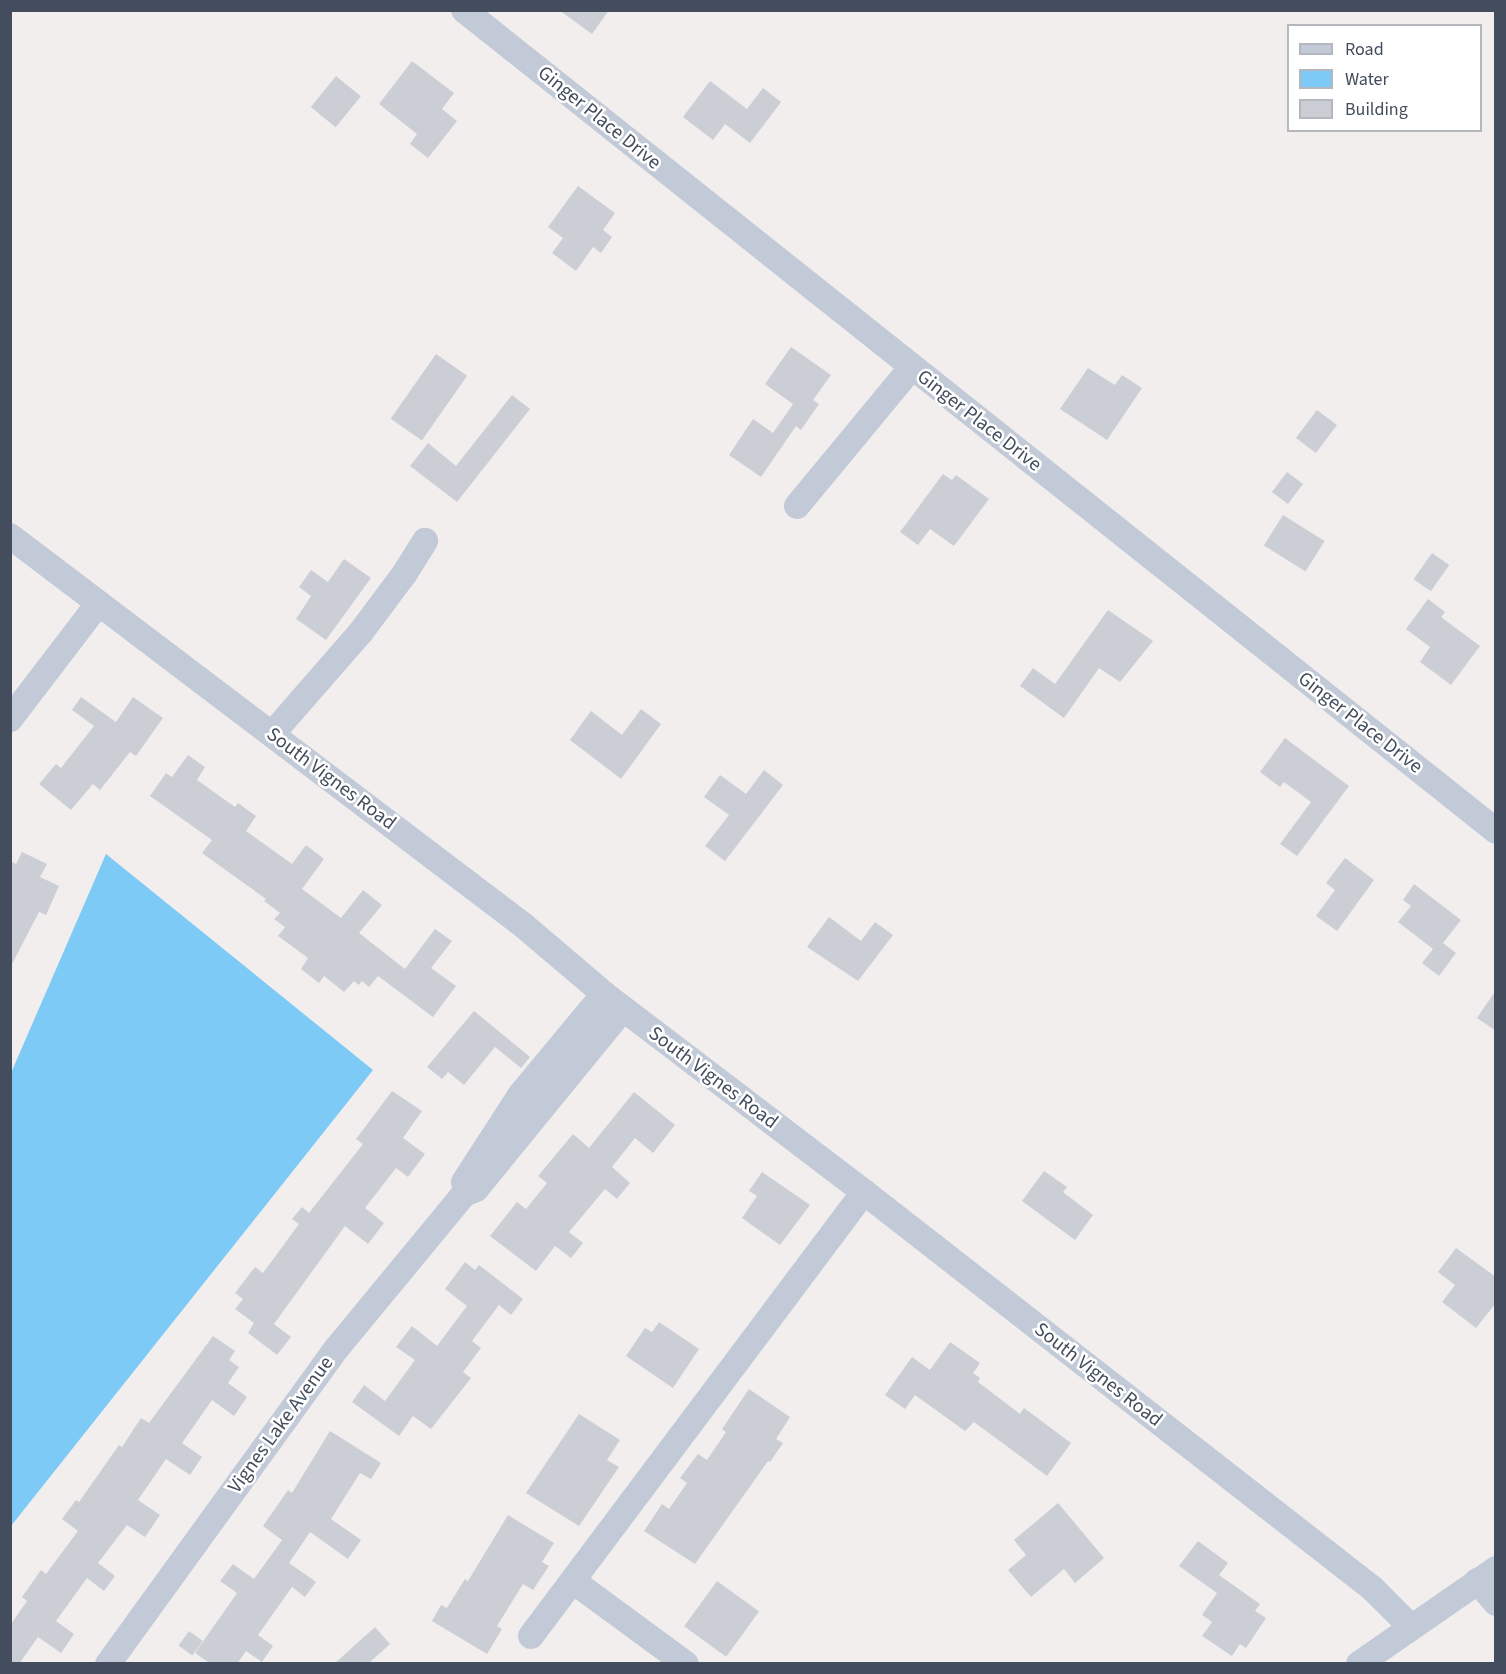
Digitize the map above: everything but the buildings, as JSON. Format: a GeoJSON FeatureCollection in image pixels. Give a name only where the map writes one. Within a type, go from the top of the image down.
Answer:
{"type":"FeatureCollection","features":[{"type":"Feature","properties":{"kind":"street","name":"Ginger Place Drive"},"geometry":{"type":"LineString","coordinates":[[464,10],[911,368],[1496,831]]}},
{"type":"Feature","properties":{"kind":"street"},"geometry":{"type":"LineString","coordinates":[[797,506],[911,368]]}},
{"type":"Feature","properties":{"kind":"street","name":"South Vignes Road"},"geometry":{"type":"LineString","coordinates":[[10,536],[523,925],[613,1002],[864,1192],[1372,1588],[1411,1627]]}},
{"type":"Feature","properties":{"kind":"street"},"geometry":{"type":"LineString","coordinates":[[272,734],[360,632],[405,573],[425,541]]}},
{"type":"Feature","properties":{"kind":"street"},"geometry":{"type":"LineString","coordinates":[[10,719],[98,604]]}},
{"type":"Feature","properties":{"kind":"street","name":"Vignes Lake Avenue"},"geometry":{"type":"LineString","coordinates":[[108,1664],[337,1348],[464,1194],[476,1189],[613,1002]]}},
{"type":"Feature","properties":{"kind":"street"},"geometry":{"type":"LineString","coordinates":[[531,1636],[864,1192]]}},
{"type":"Feature","properties":{"kind":"street"},"geometry":{"type":"LineString","coordinates":[[1359,1664],[1486,1575],[1496,1603]]}},
{"type":"Feature","properties":{"kind":"street"},"geometry":{"type":"LineString","coordinates":[[573,1581],[686,1664]]}},
{"type":"Feature","properties":{"kind":"water"},"geometry":{"type":"Polygon","coordinates":[[[106,854],[373,1070],[11,1526],[11,1073],[106,854]]]}}]}
